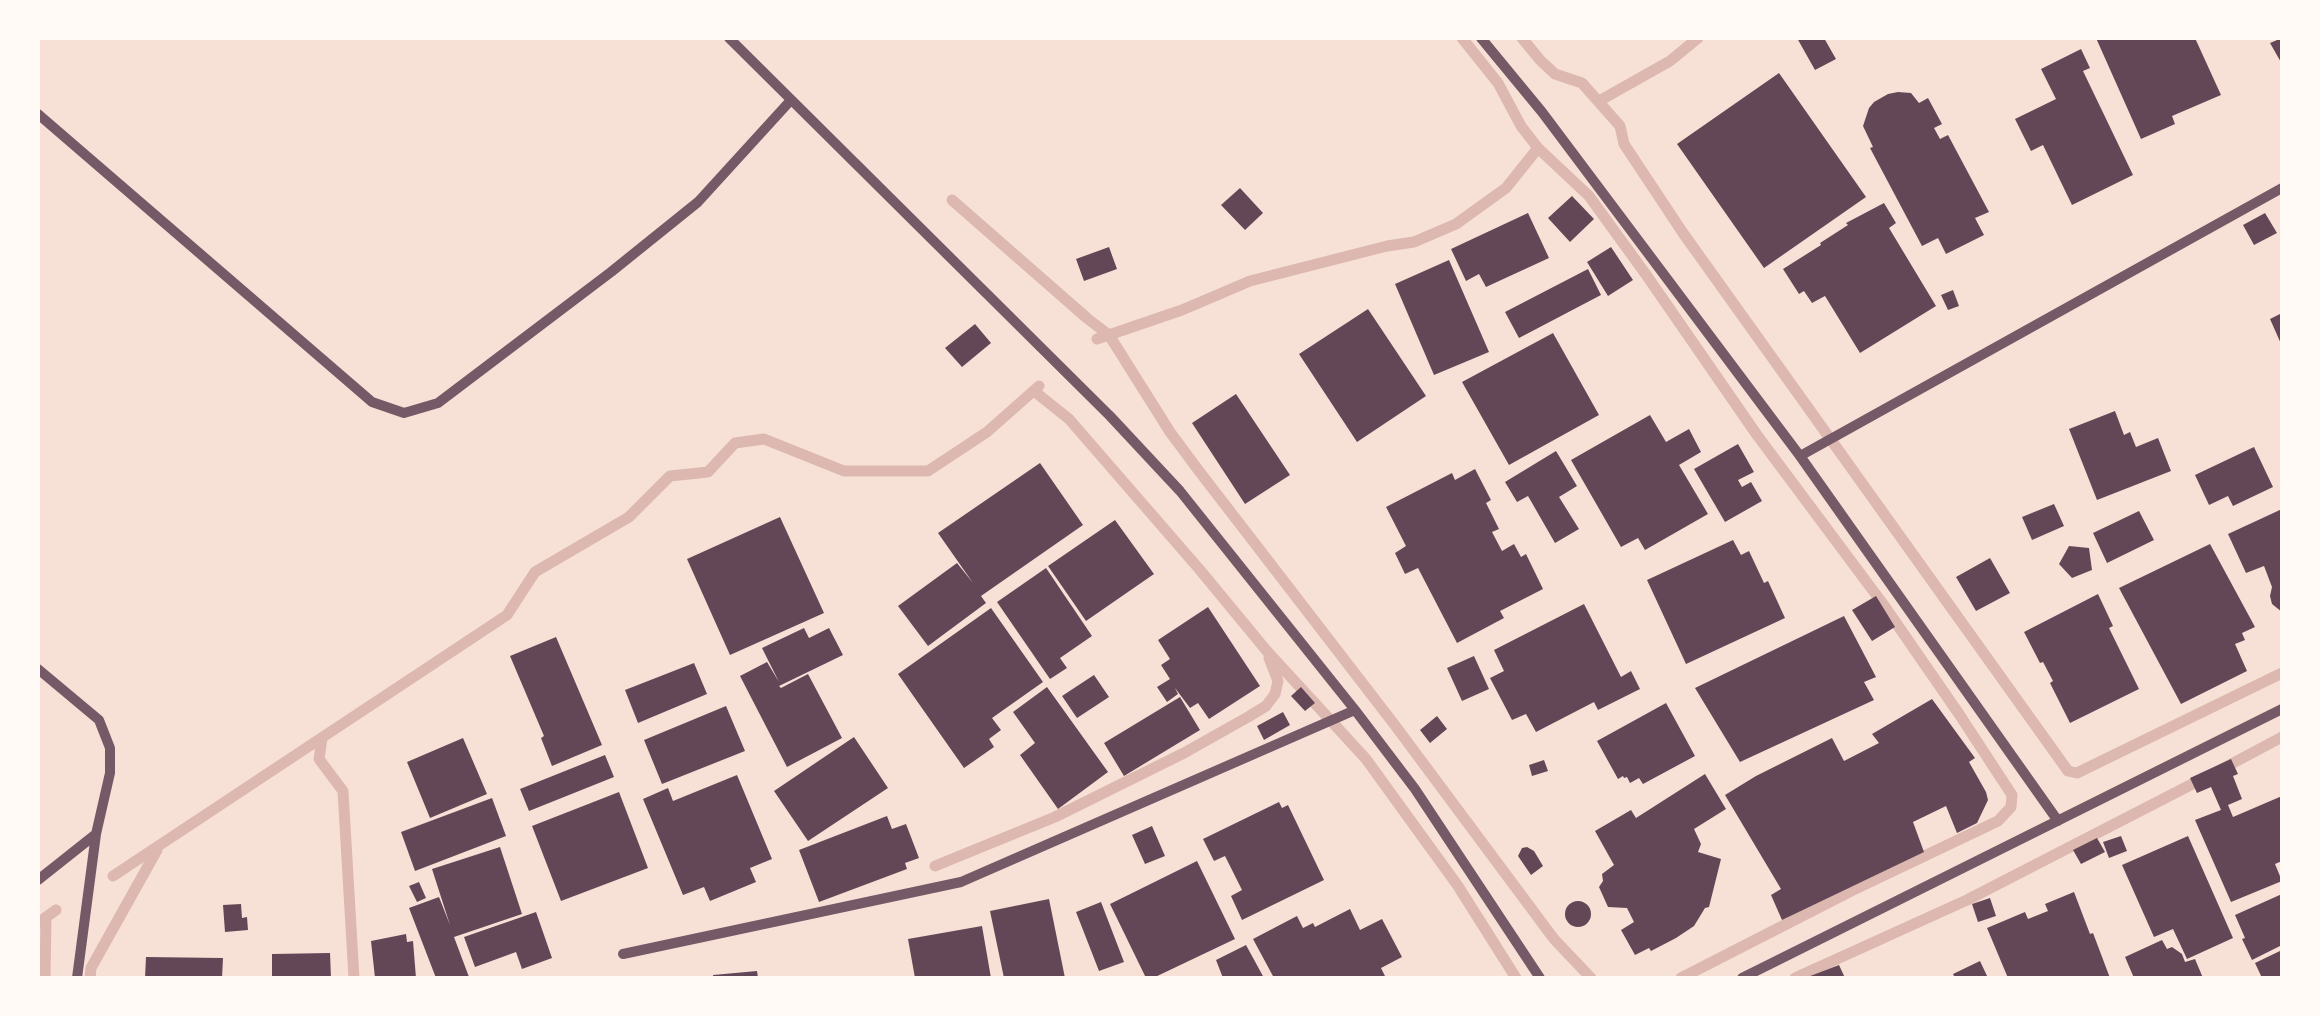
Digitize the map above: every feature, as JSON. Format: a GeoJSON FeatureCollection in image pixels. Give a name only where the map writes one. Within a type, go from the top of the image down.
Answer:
{"type":"FeatureCollection","features":[{"type":"Feature","properties":{"kind":"street"},"geometry":{"type":"LineString","coordinates":[[729,38],[1110,416],[1180,491],[1414,789],[1540,978]]}},
{"type":"Feature","properties":{"kind":"street"},"geometry":{"type":"LineString","coordinates":[[1481,38],[1542,112],[1800,456],[2058,821]]}},
{"type":"Feature","properties":{"kind":"street"},"geometry":{"type":"LineString","coordinates":[[38,114],[372,402],[404,413],[438,403],[698,202],[792,100]]}},
{"type":"Feature","properties":{"kind":"street"},"geometry":{"type":"LineString","coordinates":[[1800,456],[2282,188]]}},
{"type":"Feature","properties":{"kind":"street"},"geometry":{"type":"LineString","coordinates":[[38,669],[99,720],[110,748],[110,773],[96,834],[77,978]]}},
{"type":"Feature","properties":{"kind":"street"},"geometry":{"type":"LineString","coordinates":[[1742,978],[2282,709]]}},
{"type":"Feature","properties":{"kind":"street"},"geometry":{"type":"LineString","coordinates":[[623,954],[962,882],[1355,710]]}},
{"type":"Feature","properties":{"kind":"street"},"geometry":{"type":"LineString","coordinates":[[38,880],[96,834]]}},
{"type":"Feature","properties":{"kind":"building"},"geometry":{"type":"Polygon","coordinates":[[[1797,38],[1824,38],[1836,59],[1815,70],[1797,38]]]}},
{"type":"Feature","properties":{"kind":"building"},"geometry":{"type":"Polygon","coordinates":[[[2096,38],[2195,38],[2221,95],[2172,116],[2175,124],[2141,139],[2096,38]]]}},
{"type":"Feature","properties":{"kind":"building"},"geometry":{"type":"Polygon","coordinates":[[[2282,38],[2282,64],[2270,43],[2282,38]]]}},
{"type":"Feature","properties":{"kind":"building"},"geometry":{"type":"Polygon","coordinates":[[[2081,49],[2090,68],[2083,71],[2133,175],[2072,205],[2043,145],[2031,151],[2015,119],[2056,99],[2041,69],[2081,49]]]}},
{"type":"Feature","properties":{"kind":"building"},"geometry":{"type":"Polygon","coordinates":[[[1779,73],[1866,197],[1764,268],[1677,144],[1779,73]]]}},
{"type":"Feature","properties":{"kind":"building"},"geometry":{"type":"Polygon","coordinates":[[[1898,92],[1911,93],[1919,103],[1928,98],[1942,124],[1934,128],[1940,139],[1948,135],[1989,212],[1975,218],[1984,235],[1946,254],[1938,238],[1922,246],[1870,148],[1873,147],[1863,126],[1874,102],[1898,92]]]}},
{"type":"Feature","properties":{"kind":"building"},"geometry":{"type":"Polygon","coordinates":[[[1240,188],[1263,213],[1245,230],[1221,205],[1240,188]]]}},
{"type":"Feature","properties":{"kind":"building"},"geometry":{"type":"Polygon","coordinates":[[[1572,196],[1594,219],[1570,242],[1548,218],[1572,196]]]}},
{"type":"Feature","properties":{"kind":"building"},"geometry":{"type":"Polygon","coordinates":[[[1884,203],[1896,223],[1889,228],[1936,306],[1860,353],[1825,296],[1812,303],[1804,291],[1799,294],[1783,269],[1821,245],[1846,223],[1884,203]]]}},
{"type":"Feature","properties":{"kind":"building"},"geometry":{"type":"Polygon","coordinates":[[[1528,213],[1549,258],[1486,287],[1479,274],[1466,281],[1451,249],[1528,213]]]}},
{"type":"Feature","properties":{"kind":"building"},"geometry":{"type":"Polygon","coordinates":[[[2265,213],[2277,233],[2254,245],[2243,225],[2265,213]]]}},
{"type":"Feature","properties":{"kind":"building"},"geometry":{"type":"Polygon","coordinates":[[[1109,247],[1117,269],[1084,281],[1076,259],[1109,247]]]}},
{"type":"Feature","properties":{"kind":"building"},"geometry":{"type":"Polygon","coordinates":[[[1611,247],[1633,280],[1608,296],[1587,262],[1611,247]]]}},
{"type":"Feature","properties":{"kind":"building"},"geometry":{"type":"Polygon","coordinates":[[[1449,260],[1489,352],[1434,375],[1395,284],[1449,260]]]}},
{"type":"Feature","properties":{"kind":"building"},"geometry":{"type":"Polygon","coordinates":[[[1588,269],[1601,295],[1519,338],[1505,312],[1588,269]]]}},
{"type":"Feature","properties":{"kind":"building"},"geometry":{"type":"Polygon","coordinates":[[[1953,290],[1959,306],[1948,310],[1941,295],[1953,290]]]}},
{"type":"Feature","properties":{"kind":"building"},"geometry":{"type":"Polygon","coordinates":[[[1368,309],[1426,396],[1357,442],[1299,354],[1368,309]]]}},
{"type":"Feature","properties":{"kind":"building"},"geometry":{"type":"Polygon","coordinates":[[[2282,313],[2282,346],[2270,319],[2282,313]]]}},
{"type":"Feature","properties":{"kind":"building"},"geometry":{"type":"Polygon","coordinates":[[[975,324],[991,343],[962,367],[945,348],[975,324]]]}},
{"type":"Feature","properties":{"kind":"building"},"geometry":{"type":"Polygon","coordinates":[[[1553,333],[1599,415],[1509,465],[1462,382],[1553,333]]]}},
{"type":"Feature","properties":{"kind":"building"},"geometry":{"type":"Polygon","coordinates":[[[1236,394],[1290,475],[1245,504],[1192,423],[1236,394]]]}},
{"type":"Feature","properties":{"kind":"building"},"geometry":{"type":"Polygon","coordinates":[[[2115,411],[2124,435],[2130,432],[2136,447],[2158,438],[2171,471],[2097,500],[2069,429],[2115,411]]]}},
{"type":"Feature","properties":{"kind":"building"},"geometry":{"type":"Polygon","coordinates":[[[1650,415],[1666,442],[1689,429],[1701,452],[1679,465],[1708,514],[1645,550],[1638,538],[1621,547],[1571,460],[1650,415]]]}},
{"type":"Feature","properties":{"kind":"building"},"geometry":{"type":"Polygon","coordinates":[[[1738,444],[1754,472],[1738,480],[1742,487],[1751,482],[1762,501],[1725,522],[1694,469],[1738,444]]]}},
{"type":"Feature","properties":{"kind":"building"},"geometry":{"type":"Polygon","coordinates":[[[2254,447],[2273,487],[2233,506],[2228,496],[2209,505],[2195,475],[2254,447]]]}},
{"type":"Feature","properties":{"kind":"building"},"geometry":{"type":"Polygon","coordinates":[[[1556,451],[1577,486],[1559,497],[1579,529],[1555,543],[1528,496],[1517,502],[1505,482],[1556,451]]]}},
{"type":"Feature","properties":{"kind":"building"},"geometry":{"type":"Polygon","coordinates":[[[1040,463],[1083,525],[981,596],[986,603],[928,646],[898,606],[957,563],[973,583],[938,533],[1040,463]]]}},
{"type":"Feature","properties":{"kind":"building"},"geometry":{"type":"Polygon","coordinates":[[[1475,469],[1491,500],[1486,503],[1499,529],[1492,532],[1502,551],[1514,544],[1521,557],[1526,554],[1543,589],[1500,611],[1504,618],[1457,643],[1418,568],[1405,574],[1395,553],[1406,546],[1386,507],[1452,473],[1455,480],[1475,469]]]}},
{"type":"Feature","properties":{"kind":"building"},"geometry":{"type":"Polygon","coordinates":[[[2054,504],[2064,526],[2032,540],[2022,517],[2054,504]]]}},
{"type":"Feature","properties":{"kind":"building"},"geometry":{"type":"Polygon","coordinates":[[[2282,509],[2282,612],[2272,604],[2272,587],[2264,566],[2246,573],[2228,534],[2282,509]]]}},
{"type":"Feature","properties":{"kind":"building"},"geometry":{"type":"Polygon","coordinates":[[[2139,511],[2154,540],[2107,563],[2093,533],[2139,511]]]}},
{"type":"Feature","properties":{"kind":"building"},"geometry":{"type":"Polygon","coordinates":[[[780,517],[824,613],[730,655],[687,559],[780,517]]]}},
{"type":"Feature","properties":{"kind":"building"},"geometry":{"type":"Polygon","coordinates":[[[1115,520],[1154,574],[1086,621],[1048,566],[1115,520]]]}},
{"type":"Feature","properties":{"kind":"building"},"geometry":{"type":"Polygon","coordinates":[[[1733,540],[1741,555],[1749,551],[1785,618],[1686,664],[1647,580],[1733,540]]]}},
{"type":"Feature","properties":{"kind":"building"},"geometry":{"type":"Polygon","coordinates":[[[2210,544],[2255,627],[2242,633],[2245,640],[2235,644],[2247,671],[2181,704],[2119,588],[2210,544]]]}},
{"type":"Feature","properties":{"kind":"building"},"geometry":{"type":"Polygon","coordinates":[[[2069,546],[2089,548],[2092,570],[2072,578],[2059,564],[2069,546]]]}},
{"type":"Feature","properties":{"kind":"building"},"geometry":{"type":"Polygon","coordinates":[[[1990,558],[2010,593],[1976,611],[1956,577],[1990,558]]]}},
{"type":"Feature","properties":{"kind":"building"},"geometry":{"type":"Polygon","coordinates":[[[1046,568],[1092,636],[1060,658],[1067,668],[1050,679],[997,602],[1046,568]]]}},
{"type":"Feature","properties":{"kind":"building"},"geometry":{"type":"Polygon","coordinates":[[[2098,594],[2113,626],[2109,628],[2139,689],[2070,723],[2050,683],[2053,681],[2024,632],[2098,594]]]}},
{"type":"Feature","properties":{"kind":"building"},"geometry":{"type":"Polygon","coordinates":[[[1876,596],[1895,627],[1872,641],[1852,610],[1876,596]]]}},
{"type":"Feature","properties":{"kind":"building"},"geometry":{"type":"Polygon","coordinates":[[[1584,604],[1621,677],[1631,671],[1640,689],[1598,710],[1594,702],[1536,732],[1526,714],[1512,720],[1490,678],[1504,671],[1494,650],[1584,604]]]}},
{"type":"Feature","properties":{"kind":"building"},"geometry":{"type":"Polygon","coordinates":[[[1208,607],[1260,686],[1209,719],[1198,703],[1190,708],[1175,688],[1178,694],[1167,702],[1157,687],[1170,679],[1161,665],[1170,659],[1158,640],[1208,607]]]}},
{"type":"Feature","properties":{"kind":"building"},"geometry":{"type":"Polygon","coordinates":[[[991,608],[1043,682],[992,718],[1001,730],[989,739],[994,747],[964,768],[898,674],[991,608]]]}},
{"type":"Feature","properties":{"kind":"building"},"geometry":{"type":"Polygon","coordinates":[[[1844,616],[1876,677],[1864,682],[1874,700],[1740,762],[1695,688],[1844,616]]]}},
{"type":"Feature","properties":{"kind":"building"},"geometry":{"type":"Polygon","coordinates":[[[804,628],[809,638],[829,628],[843,655],[779,686],[808,674],[842,738],[787,767],[740,676],[767,662],[779,682],[762,648],[804,628]]]}},
{"type":"Feature","properties":{"kind":"building"},"geometry":{"type":"Polygon","coordinates":[[[556,637],[602,745],[552,766],[541,738],[544,736],[510,656],[556,637]]]}},
{"type":"Feature","properties":{"kind":"building"},"geometry":{"type":"Polygon","coordinates":[[[1474,656],[1489,689],[1462,701],[1447,668],[1474,656]]]}},
{"type":"Feature","properties":{"kind":"building"},"geometry":{"type":"Polygon","coordinates":[[[694,663],[707,694],[638,723],[625,690],[694,663]]]}},
{"type":"Feature","properties":{"kind":"building"},"geometry":{"type":"Polygon","coordinates":[[[1094,675],[1109,697],[1077,718],[1062,696],[1094,675]]]}},
{"type":"Feature","properties":{"kind":"building"},"geometry":{"type":"Polygon","coordinates":[[[1047,687],[1108,772],[1058,809],[1020,755],[1035,743],[1013,712],[1047,687]]]}},
{"type":"Feature","properties":{"kind":"building"},"geometry":{"type":"Polygon","coordinates":[[[1301,687],[1315,703],[1305,711],[1291,696],[1301,687]]]}},
{"type":"Feature","properties":{"kind":"building"},"geometry":{"type":"Polygon","coordinates":[[[1180,697],[1200,730],[1124,776],[1104,743],[1180,697]]]}},
{"type":"Feature","properties":{"kind":"building"},"geometry":{"type":"Polygon","coordinates":[[[1932,699],[1975,758],[1969,762],[1988,800],[1977,823],[1957,833],[1946,806],[1913,822],[1924,852],[1782,920],[1771,895],[1781,889],[1725,795],[1832,738],[1844,761],[1879,743],[1872,734],[1932,699]]]}},
{"type":"Feature","properties":{"kind":"building"},"geometry":{"type":"Polygon","coordinates":[[[1666,703],[1695,756],[1643,784],[1639,778],[1630,783],[1627,777],[1618,779],[1597,741],[1666,703]]]}},
{"type":"Feature","properties":{"kind":"building"},"geometry":{"type":"Polygon","coordinates":[[[726,706],[745,751],[662,784],[644,740],[726,706]]]}},
{"type":"Feature","properties":{"kind":"building"},"geometry":{"type":"Polygon","coordinates":[[[1283,712],[1290,725],[1264,740],[1257,726],[1283,712]]]}},
{"type":"Feature","properties":{"kind":"building"},"geometry":{"type":"Polygon","coordinates":[[[1437,716],[1447,729],[1430,743],[1420,730],[1437,716]]]}},
{"type":"Feature","properties":{"kind":"building"},"geometry":{"type":"Polygon","coordinates":[[[854,737],[888,788],[808,841],[774,791],[854,737]]]}},
{"type":"Feature","properties":{"kind":"building"},"geometry":{"type":"Polygon","coordinates":[[[463,738],[487,794],[430,818],[407,762],[463,738]]]}},
{"type":"Feature","properties":{"kind":"building"},"geometry":{"type":"Polygon","coordinates":[[[605,755],[614,777],[529,811],[520,789],[605,755]]]}},
{"type":"Feature","properties":{"kind":"building"},"geometry":{"type":"Polygon","coordinates":[[[2231,759],[2242,799],[2228,805],[2233,817],[2282,796],[2282,861],[2275,864],[2282,881],[2231,902],[2195,820],[2221,810],[2211,787],[2197,793],[2190,778],[2231,759]]]}},
{"type":"Feature","properties":{"kind":"building"},"geometry":{"type":"Polygon","coordinates":[[[1544,760],[1548,771],[1532,776],[1529,765],[1544,760]]]}},
{"type":"Feature","properties":{"kind":"building"},"geometry":{"type":"Polygon","coordinates":[[[1705,774],[1726,809],[1694,829],[1701,844],[1698,852],[1721,859],[1709,907],[1694,926],[1676,938],[1635,955],[1621,930],[1634,922],[1627,908],[1608,907],[1599,887],[1602,874],[1614,865],[1595,831],[1631,810],[1636,818],[1705,774]]]}},
{"type":"Feature","properties":{"kind":"building"},"geometry":{"type":"Polygon","coordinates":[[[737,775],[772,859],[750,868],[756,882],[710,901],[704,887],[683,895],[643,799],[668,788],[673,801],[737,775]]]}},
{"type":"Feature","properties":{"kind":"building"},"geometry":{"type":"Polygon","coordinates":[[[619,792],[648,868],[561,901],[532,826],[619,792]]]}},
{"type":"Feature","properties":{"kind":"building"},"geometry":{"type":"Polygon","coordinates":[[[492,798],[506,836],[415,871],[401,832],[492,798]]]}},
{"type":"Feature","properties":{"kind":"building"},"geometry":{"type":"Polygon","coordinates":[[[1279,802],[1282,808],[1288,805],[1324,880],[1242,920],[1231,896],[1242,890],[1225,856],[1214,861],[1203,839],[1279,802]]]}},
{"type":"Feature","properties":{"kind":"building"},"geometry":{"type":"Polygon","coordinates":[[[887,816],[892,829],[906,824],[919,858],[905,863],[907,869],[819,902],[799,850],[887,816]]]}},
{"type":"Feature","properties":{"kind":"building"},"geometry":{"type":"Polygon","coordinates":[[[1152,826],[1165,856],[1145,864],[1132,835],[1152,826]]]}},
{"type":"Feature","properties":{"kind":"building"},"geometry":{"type":"Polygon","coordinates":[[[2121,836],[2127,851],[2109,858],[2103,842],[2121,836]]]}},
{"type":"Feature","properties":{"kind":"building"},"geometry":{"type":"Polygon","coordinates":[[[2188,836],[2233,938],[2187,959],[2173,929],[2154,937],[2122,865],[2188,836]]]}},
{"type":"Feature","properties":{"kind":"building"},"geometry":{"type":"Polygon","coordinates":[[[2097,838],[2105,852],[2081,864],[2073,850],[2097,838]]]}},
{"type":"Feature","properties":{"kind":"building"},"geometry":{"type":"Polygon","coordinates":[[[500,847],[522,914],[454,937],[469,977],[436,978],[409,908],[439,897],[450,925],[432,869],[500,847]]]}},
{"type":"Feature","properties":{"kind":"building"},"geometry":{"type":"Polygon","coordinates":[[[1527,847],[1543,866],[1531,875],[1518,856],[1527,847]]]}},
{"type":"Feature","properties":{"kind":"building"},"geometry":{"type":"Polygon","coordinates":[[[1197,861],[1235,939],[1146,978],[1110,904],[1197,861]]]}},
{"type":"Feature","properties":{"kind":"building"},"geometry":{"type":"Polygon","coordinates":[[[419,882],[426,898],[417,902],[409,886],[419,882]]]}},
{"type":"Feature","properties":{"kind":"building"},"geometry":{"type":"Polygon","coordinates":[[[2074,892],[2110,978],[2008,978],[1987,928],[2025,912],[2028,919],[2048,911],[2045,904],[2074,892]]]}},
{"type":"Feature","properties":{"kind":"building"},"geometry":{"type":"Polygon","coordinates":[[[2282,894],[2282,945],[2252,960],[2235,915],[2282,894]]]}},
{"type":"Feature","properties":{"kind":"building"},"geometry":{"type":"Polygon","coordinates":[[[1990,898],[1996,916],[1978,922],[1972,904],[1990,898]]]}},
{"type":"Feature","properties":{"kind":"building"},"geometry":{"type":"Polygon","coordinates":[[[1049,899],[1065,978],[1004,978],[990,911],[1049,899]]]}},
{"type":"Feature","properties":{"kind":"building"},"geometry":{"type":"Polygon","coordinates":[[[1578,901],[1587,905],[1591,914],[1587,923],[1578,927],[1569,923],[1565,914],[1569,905],[1578,901]]]}},
{"type":"Feature","properties":{"kind":"building"},"geometry":{"type":"Polygon","coordinates":[[[1101,902],[1124,962],[1099,971],[1076,912],[1101,902]]]}},
{"type":"Feature","properties":{"kind":"building"},"geometry":{"type":"Polygon","coordinates":[[[241,904],[248,930],[225,932],[223,905],[241,904]]]}},
{"type":"Feature","properties":{"kind":"building"},"geometry":{"type":"Polygon","coordinates":[[[1350,909],[1360,930],[1382,919],[1402,957],[1381,968],[1386,978],[1274,978],[1253,939],[1297,916],[1303,928],[1313,923],[1315,927],[1350,909]]]}},
{"type":"Feature","properties":{"kind":"building"},"geometry":{"type":"Polygon","coordinates":[[[536,912],[552,958],[522,969],[516,952],[475,967],[464,937],[536,912]]]}},
{"type":"Feature","properties":{"kind":"building"},"geometry":{"type":"Polygon","coordinates":[[[982,926],[991,978],[915,978],[908,939],[982,926]]]}},
{"type":"Feature","properties":{"kind":"building"},"geometry":{"type":"Polygon","coordinates":[[[406,934],[407,942],[413,941],[416,978],[375,978],[371,941],[406,934]]]}},
{"type":"Feature","properties":{"kind":"building"},"geometry":{"type":"Polygon","coordinates":[[[2162,940],[2167,949],[2172,947],[2182,954],[2185,962],[2195,959],[2203,978],[2134,978],[2125,957],[2162,940]]]}},
{"type":"Feature","properties":{"kind":"building"},"geometry":{"type":"Polygon","coordinates":[[[1246,945],[1264,978],[1223,978],[1216,960],[1246,945]]]}},
{"type":"Feature","properties":{"kind":"building"},"geometry":{"type":"Polygon","coordinates":[[[2282,950],[2282,978],[2262,978],[2255,963],[2282,950]]]}},
{"type":"Feature","properties":{"kind":"building"},"geometry":{"type":"Polygon","coordinates":[[[330,953],[331,978],[272,978],[272,954],[330,953]]]}},
{"type":"Feature","properties":{"kind":"building"},"geometry":{"type":"Polygon","coordinates":[[[146,957],[223,958],[222,978],[145,978],[146,957]]]}},
{"type":"Feature","properties":{"kind":"building"},"geometry":{"type":"Polygon","coordinates":[[[1980,961],[1988,978],[1955,978],[1953,974],[1980,961]]]}},
{"type":"Feature","properties":{"kind":"building"},"geometry":{"type":"Polygon","coordinates":[[[1839,965],[1845,978],[1805,978],[1839,965]]]}},
{"type":"Feature","properties":{"kind":"building"},"geometry":{"type":"Polygon","coordinates":[[[757,971],[758,978],[713,978],[713,975],[757,971]]]}},
{"type":"Feature","properties":{"kind":"waterway"},"geometry":{"type":"LineString","coordinates":[[1462,38],[1498,83],[1538,148],[1589,196],[1757,435],[1883,604],[2012,795],[2011,807],[1998,821],[1681,978]]}},
{"type":"Feature","properties":{"kind":"waterway"},"geometry":{"type":"LineString","coordinates":[[1522,38],[1555,74],[1582,83],[1620,126],[1624,144],[1683,233],[2068,771],[2077,773],[2282,673]]}},
{"type":"Feature","properties":{"kind":"waterway"},"geometry":{"type":"LineString","coordinates":[[1599,101],[1670,61],[1698,38]]}},
{"type":"Feature","properties":{"kind":"waterway"},"geometry":{"type":"LineString","coordinates":[[1097,339],[1182,310],[1250,281],[1414,242],[1456,224],[1506,188],[1538,148]]}},
{"type":"Feature","properties":{"kind":"waterway"},"geometry":{"type":"LineString","coordinates":[[952,200],[1109,335],[1199,471],[1554,939],[1591,978]]}},
{"type":"Feature","properties":{"kind":"waterway"},"geometry":{"type":"LineString","coordinates":[[113,876],[507,615],[535,572],[629,517],[670,476],[708,472],[735,443],[764,439],[844,471],[928,471],[987,432],[1039,386]]}},
{"type":"Feature","properties":{"kind":"waterway"},"geometry":{"type":"LineString","coordinates":[[1034,391],[1069,419],[1266,650],[1366,759],[1458,886],[1516,978]]}},
{"type":"Feature","properties":{"kind":"waterway"},"geometry":{"type":"LineString","coordinates":[[935,866],[1055,817],[1184,753],[1266,706],[1278,681],[1269,658]]}},
{"type":"Feature","properties":{"kind":"waterway"},"geometry":{"type":"LineString","coordinates":[[2220,770],[2282,737]]}},
{"type":"Feature","properties":{"kind":"waterway"},"geometry":{"type":"LineString","coordinates":[[322,738],[319,759],[343,791],[354,978]]}},
{"type":"Feature","properties":{"kind":"waterway"},"geometry":{"type":"LineString","coordinates":[[1795,978],[1967,900],[2204,778]]}},
{"type":"Feature","properties":{"kind":"waterway"},"geometry":{"type":"LineString","coordinates":[[90,978],[91,968],[157,850]]}},
{"type":"Feature","properties":{"kind":"waterway"},"geometry":{"type":"LineString","coordinates":[[38,923],[56,910]]}},
{"type":"Feature","properties":{"kind":"waterway"},"geometry":{"type":"LineString","coordinates":[[45,978],[46,917]]}}]}
